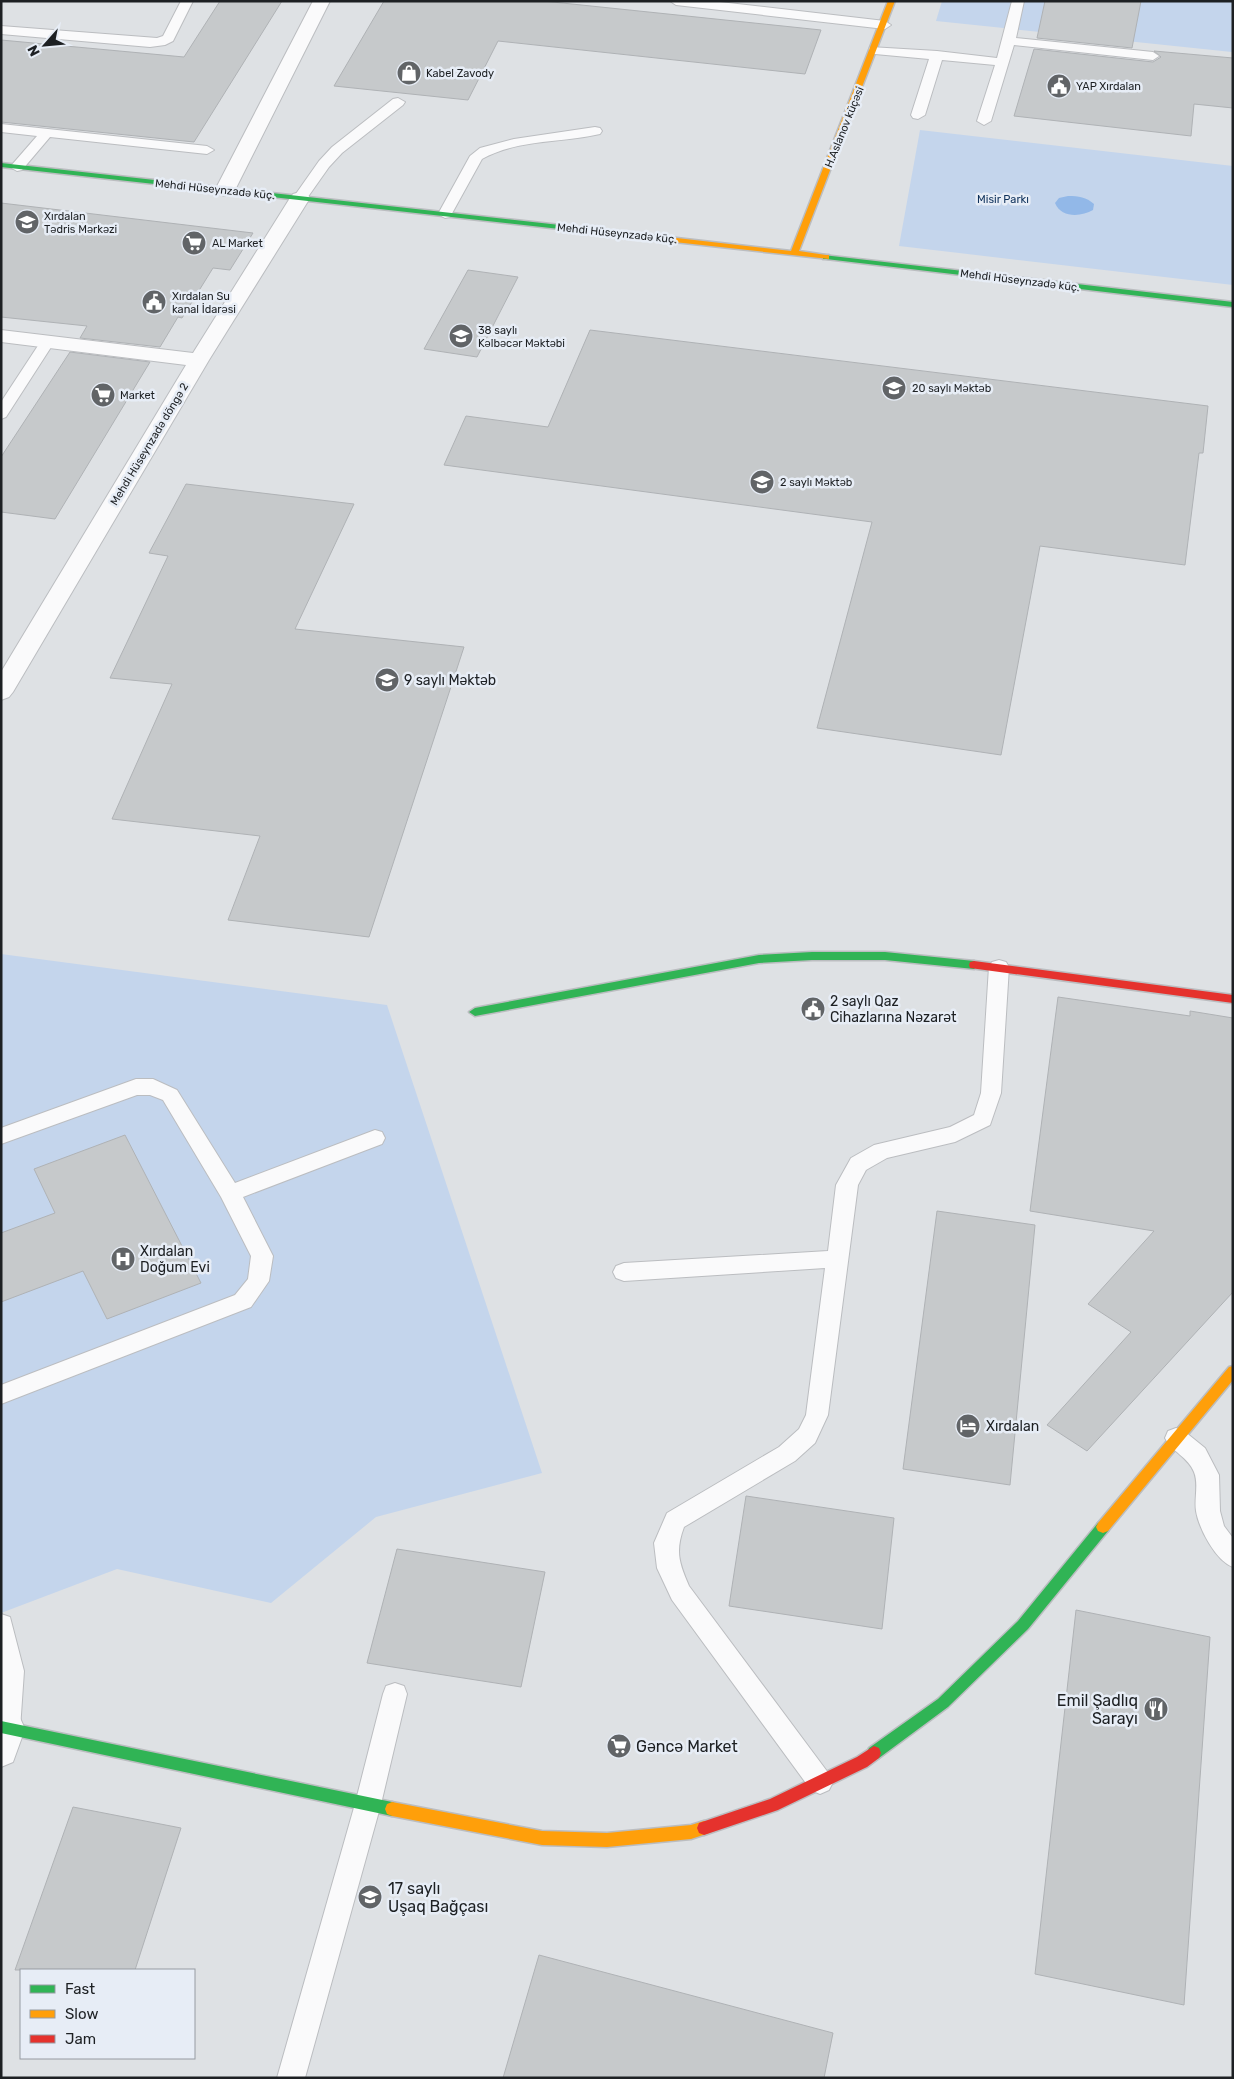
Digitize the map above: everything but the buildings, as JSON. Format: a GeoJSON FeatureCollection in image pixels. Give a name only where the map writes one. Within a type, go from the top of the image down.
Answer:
{"type":"FeatureCollection","features":[{"type":"Feature","properties":{"kind":"street"},"geometry":{"type":"LineString","coordinates":[[225,190],[322,1]]}},
{"type":"Feature","properties":{"kind":"street","name":"H.Aslanov küçəsi"},"geometry":{"type":"LineString","coordinates":[[794,253],[885,25],[892,1]]}},
{"type":"Feature","properties":{"kind":"street","name":"Mehdi Hüseynzadə küç."},"geometry":{"type":"LineString","coordinates":[[1,166],[794,253],[1233,305]]}},
{"type":"Feature","properties":{"kind":"street","name":"Mehdi Hüseynzadə döngə 2"},"geometry":{"type":"LineString","coordinates":[[1,692],[199,360],[300,198]]}},
{"type":"Feature","properties":{"kind":"street"},"geometry":{"type":"LineString","coordinates":[[1,336],[199,360]]}},
{"type":"Feature","properties":{"kind":"street"},"geometry":{"type":"LineString","coordinates":[[475,1012],[759,959],[812,956],[885,956],[999,967],[1233,999]]}},
{"type":"Feature","properties":{"kind":"street"},"geometry":{"type":"LineString","coordinates":[[4,1736],[542,1838],[607,1840],[690,1832],[773,1805],[862,1762],[949,1697],[1023,1625],[1233,1371]]}},
{"type":"Feature","properties":{"kind":"lane"},"geometry":{"type":"LineString","coordinates":[[1,30],[150,44],[168,38],[188,1]]}},
{"type":"Feature","properties":{"kind":"lane"},"geometry":{"type":"LineString","coordinates":[[676,1],[885,25]]}},
{"type":"Feature","properties":{"kind":"lane"},"geometry":{"type":"LineString","coordinates":[[984,121],[1009,41],[1018,1]]}},
{"type":"Feature","properties":{"kind":"lane"},"geometry":{"type":"LineString","coordinates":[[1009,41],[1153,56]]}},
{"type":"Feature","properties":{"kind":"lane"},"geometry":{"type":"LineString","coordinates":[[875,50],[1002,62]]}},
{"type":"Feature","properties":{"kind":"lane"},"geometry":{"type":"LineString","coordinates":[[918,115],[937,56]]}},
{"type":"Feature","properties":{"kind":"lane"},"geometry":{"type":"LineString","coordinates":[[300,198],[324,164],[337,150],[398,102]]}},
{"type":"Feature","properties":{"kind":"lane"},"geometry":{"type":"LineString","coordinates":[[1,128],[207,150]]}},
{"type":"Feature","properties":{"kind":"lane"},"geometry":{"type":"LineString","coordinates":[[444,214],[477,156],[482,152],[504,146],[595,131]]}},
{"type":"Feature","properties":{"kind":"lane"},"geometry":{"type":"LineString","coordinates":[[17,167],[47,133]]}},
{"type":"Feature","properties":{"kind":"lane"},"geometry":{"type":"LineString","coordinates":[[1,414],[48,341]]}},
{"type":"Feature","properties":{"kind":"lane"},"geometry":{"type":"LineString","coordinates":[[820,1782],[680,1593],[669,1568],[666,1543],[675,1520],[788,1454],[807,1436],[817,1415],[847,1185],[858,1164],[880,1151],[955,1134],[983,1120],[991,1093],[999,967]]}},
{"type":"Feature","properties":{"kind":"lane"},"geometry":{"type":"LineString","coordinates":[[1,1136],[136,1087],[153,1087],[170,1095],[230,1193],[262,1256],[258,1280],[243,1301],[1,1395]]}},
{"type":"Feature","properties":{"kind":"lane"},"geometry":{"type":"LineString","coordinates":[[230,1193],[375,1138]]}},
{"type":"Feature","properties":{"kind":"lane"},"geometry":{"type":"LineString","coordinates":[[624,1272],[838,1259]]}},
{"type":"Feature","properties":{"kind":"lane"},"geometry":{"type":"LineString","coordinates":[[1176,1438],[1197,1455],[1207,1475],[1208,1510],[1214,1530],[1233,1557]]}},
{"type":"Feature","properties":{"kind":"lane"},"geometry":{"type":"LineString","coordinates":[[1,1625],[12,1671],[4,1736]]}},
{"type":"Feature","properties":{"kind":"lane"},"geometry":{"type":"LineString","coordinates":[[291,2078],[368,1804],[395,1694]]}},
{"type":"Feature","properties":{"kind":"green space"},"geometry":{"type":"Polygon","coordinates":[[[942,1],[1233,1],[1232,52],[936,21],[942,1]]]}},
{"type":"Feature","properties":{"kind":"green space","name":"Misir Parkı"},"geometry":{"type":"Polygon","coordinates":[[[920,130],[1233,166],[1233,285],[899,246],[920,130]]]}},
{"type":"Feature","properties":{"kind":"green space"},"geometry":{"type":"Polygon","coordinates":[[[1,954],[387,1005],[542,1473],[376,1517],[271,1603],[117,1569],[1,1613],[1,954]]]}},
{"type":"Feature","properties":{"kind":"water"},"geometry":{"type":"Polygon","coordinates":[[[1068,196],[1085,198],[1094,204],[1093,210],[1077,215],[1066,214],[1055,203],[1059,198],[1068,196]]]}},
{"type":"Feature","properties":{"kind":"traffic: fast"},"geometry":{"type":"LineString","coordinates":[[1,165],[668,239]]}},
{"type":"Feature","properties":{"kind":"traffic: fast"},"geometry":{"type":"LineString","coordinates":[[826,257],[1233,305]]}},
{"type":"Feature","properties":{"kind":"traffic: fast"},"geometry":{"type":"LineString","coordinates":[[475,1012],[759,959],[812,956],[885,956],[974,965]]}},
{"type":"Feature","properties":{"kind":"traffic: fast"},"geometry":{"type":"LineString","coordinates":[[874,1753],[943,1703],[1023,1625],[1103,1527]]}},
{"type":"Feature","properties":{"kind":"traffic: fast"},"geometry":{"type":"LineString","coordinates":[[1,1727],[392,1809]]}},
{"type":"Feature","properties":{"kind":"traffic: slow"},"geometry":{"type":"LineString","coordinates":[[794,253],[892,1]]}},
{"type":"Feature","properties":{"kind":"traffic: slow"},"geometry":{"type":"LineString","coordinates":[[668,239],[826,257]]}},
{"type":"Feature","properties":{"kind":"traffic: slow"},"geometry":{"type":"LineString","coordinates":[[1103,1527],[1233,1371]]}},
{"type":"Feature","properties":{"kind":"traffic: slow"},"geometry":{"type":"LineString","coordinates":[[392,1809],[542,1838],[607,1840],[691,1832],[704,1828]]}},
{"type":"Feature","properties":{"kind":"traffic: jam"},"geometry":{"type":"LineString","coordinates":[[974,965],[1233,999]]}},
{"type":"Feature","properties":{"kind":"traffic: jam"},"geometry":{"type":"LineString","coordinates":[[704,1828],[773,1805],[862,1762],[874,1753]]}},
{"type":"Feature","properties":{"kind":"place","name":"Kabel Zavody"},"geometry":{"type":"Point","coordinates":[409,73]}},
{"type":"Feature","properties":{"kind":"place","name":"YAP Xırdalan"},"geometry":{"type":"Point","coordinates":[1059,86]}},
{"type":"Feature","properties":{"kind":"place","name":"Xırdalan Tədris Mərkəzi"},"geometry":{"type":"Point","coordinates":[27,222]}},
{"type":"Feature","properties":{"kind":"place","name":"AL Market"},"geometry":{"type":"Point","coordinates":[194,243]}},
{"type":"Feature","properties":{"kind":"place","name":"Xırdalan Su kanal İdarəsi"},"geometry":{"type":"Point","coordinates":[154,302]}},
{"type":"Feature","properties":{"kind":"place","name":"38 saylı Kəlbəcər Məktəbi"},"geometry":{"type":"Point","coordinates":[461,336]}},
{"type":"Feature","properties":{"kind":"place","name":"20 saylı Məktəb"},"geometry":{"type":"Point","coordinates":[894,388]}},
{"type":"Feature","properties":{"kind":"place","name":"Market"},"geometry":{"type":"Point","coordinates":[103,395]}},
{"type":"Feature","properties":{"kind":"place","name":"2 saylı Məktəb"},"geometry":{"type":"Point","coordinates":[762,482]}},
{"type":"Feature","properties":{"kind":"place","name":"9 saylı Məktəb"},"geometry":{"type":"Point","coordinates":[387,680]}},
{"type":"Feature","properties":{"kind":"place","name":"2 saylı Qaz Cihazlarına Nəzarət"},"geometry":{"type":"Point","coordinates":[813,1009]}},
{"type":"Feature","properties":{"kind":"place","name":"Xırdalan Doğum Evi"},"geometry":{"type":"Point","coordinates":[123,1259]}},
{"type":"Feature","properties":{"kind":"place","name":"Xırdalan"},"geometry":{"type":"Point","coordinates":[968,1426]}},
{"type":"Feature","properties":{"kind":"place","name":"Emil Şadlıq Sarayı"},"geometry":{"type":"Point","coordinates":[1156,1709]}},
{"type":"Feature","properties":{"kind":"place","name":"Gəncə Market"},"geometry":{"type":"Point","coordinates":[619,1746]}},
{"type":"Feature","properties":{"kind":"place","name":"17 saylı Uşaq Bağçası"},"geometry":{"type":"Point","coordinates":[370,1897]}}]}
